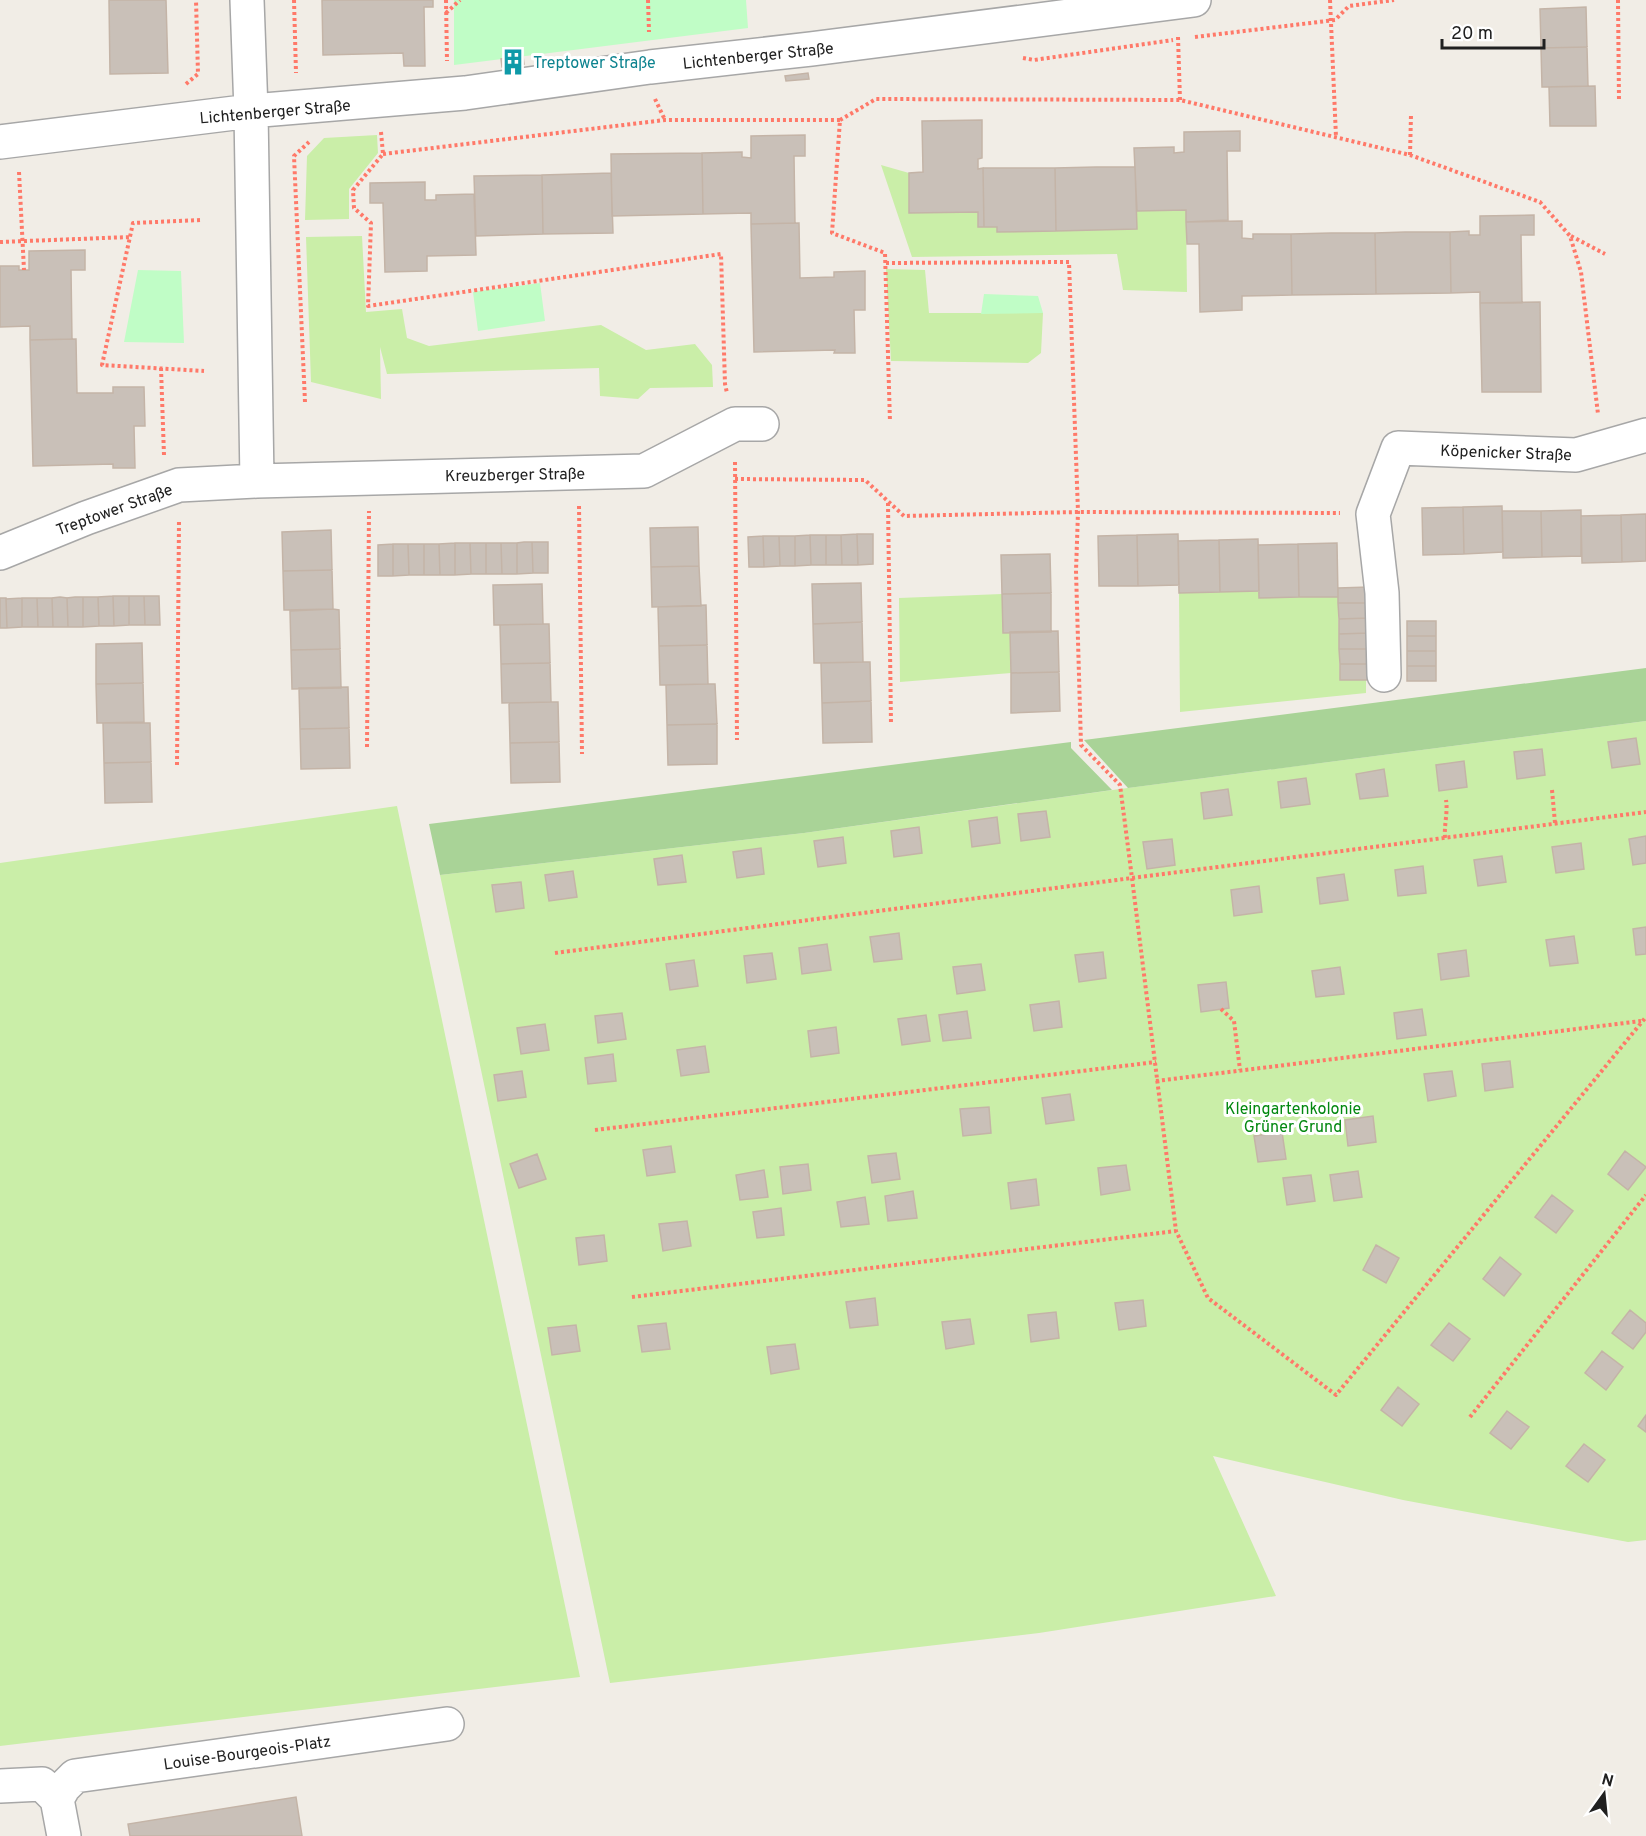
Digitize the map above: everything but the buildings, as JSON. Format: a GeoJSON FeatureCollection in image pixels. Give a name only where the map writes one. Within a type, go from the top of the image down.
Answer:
{"type":"FeatureCollection","features":[{"type":"Feature","properties":{"kind":"street"},"geometry":{"type":"LineString","coordinates":[[247,0],[257,482]]}},
{"type":"Feature","properties":{"kind":"street","name":"Lichtenberger Straße"},"geometry":{"type":"LineString","coordinates":[[0,142],[251,111],[448,95],[650,67],[811,49],[1186,1]]}},
{"type":"Feature","properties":{"kind":"street","name":"Kreuzberger Straße"},"geometry":{"type":"LineString","coordinates":[[257,482],[644,471],[748,424]]}},
{"type":"Feature","properties":{"kind":"street","name":"Köpenicker Straße"},"geometry":{"type":"LineString","coordinates":[[1373,514],[1398,448],[1576,455],[1646,435]]}},
{"type":"Feature","properties":{"kind":"street","name":"Treptower Straße"},"geometry":{"type":"LineString","coordinates":[[0,553],[86,518],[172,488],[257,482]]}},
{"type":"Feature","properties":{"kind":"street"},"geometry":{"type":"LineString","coordinates":[[1373,514],[1382,593],[1384,675]]}},
{"type":"Feature","properties":{"kind":"street","name":"Louise-Bourgeois-Platz"},"geometry":{"type":"LineString","coordinates":[[57,1798],[75,1776],[447,1724]]}},
{"type":"Feature","properties":{"kind":"street"},"geometry":{"type":"LineString","coordinates":[[0,1786],[42,1784],[57,1798],[64,1836]]}},
{"type":"Feature","properties":{"kind":"path"},"geometry":{"type":"LineString","coordinates":[[294,0],[296,73],[302,76]]}},
{"type":"Feature","properties":{"kind":"path"},"geometry":{"type":"LineString","coordinates":[[446,0],[448,95]]}},
{"type":"Feature","properties":{"kind":"path"},"geometry":{"type":"LineString","coordinates":[[446,13],[460,0]]}},
{"type":"Feature","properties":{"kind":"path"},"geometry":{"type":"LineString","coordinates":[[1330,0],[1336,137]]}},
{"type":"Feature","properties":{"kind":"path"},"geometry":{"type":"LineString","coordinates":[[1618,0],[1619,102]]}},
{"type":"Feature","properties":{"kind":"path"},"geometry":{"type":"LineString","coordinates":[[1180,100],[1186,1]]}},
{"type":"Feature","properties":{"kind":"path"},"geometry":{"type":"LineString","coordinates":[[653,95],[665,120]]}},
{"type":"Feature","properties":{"kind":"path"},"geometry":{"type":"LineString","coordinates":[[737,741],[735,479],[748,424],[725,384],[721,254],[368,306],[371,223],[354,208],[353,190],[383,154],[665,120],[840,120],[876,99],[1180,100],[1410,155],[1540,202],[1570,236],[1605,254]]}},
{"type":"Feature","properties":{"kind":"path"},"geometry":{"type":"LineString","coordinates":[[379,101],[383,154]]}},
{"type":"Feature","properties":{"kind":"path"},"geometry":{"type":"LineString","coordinates":[[1410,155],[1411,115]]}},
{"type":"Feature","properties":{"kind":"path"},"geometry":{"type":"LineString","coordinates":[[840,120],[832,233],[885,253],[890,422]]}},
{"type":"Feature","properties":{"kind":"path"},"geometry":{"type":"LineString","coordinates":[[305,402],[294,156],[309,141]]}},
{"type":"Feature","properties":{"kind":"path"},"geometry":{"type":"LineString","coordinates":[[19,169],[24,270]]}},
{"type":"Feature","properties":{"kind":"path"},"geometry":{"type":"LineString","coordinates":[[200,220],[133,223],[102,365],[204,370]]}},
{"type":"Feature","properties":{"kind":"path"},"geometry":{"type":"LineString","coordinates":[[1570,236],[1581,272],[1602,448]]}},
{"type":"Feature","properties":{"kind":"path"},"geometry":{"type":"LineString","coordinates":[[0,242],[130,237]]}},
{"type":"Feature","properties":{"kind":"path"},"geometry":{"type":"LineString","coordinates":[[886,263],[1069,262],[1078,512],[1076,571],[1081,745],[1120,785],[1176,1231],[1208,1298],[1336,1395],[1646,1017]]}},
{"type":"Feature","properties":{"kind":"path"},"geometry":{"type":"LineString","coordinates":[[161,368],[172,488],[177,765]]}},
{"type":"Feature","properties":{"kind":"path"},"geometry":{"type":"LineString","coordinates":[[579,473],[582,754]]}},
{"type":"Feature","properties":{"kind":"path"},"geometry":{"type":"LineString","coordinates":[[367,747],[369,478]]}},
{"type":"Feature","properties":{"kind":"path"},"geometry":{"type":"LineString","coordinates":[[735,479],[865,480],[904,516],[1078,512],[1373,514]]}},
{"type":"Feature","properties":{"kind":"path"},"geometry":{"type":"LineString","coordinates":[[888,502],[891,724]]}},
{"type":"Feature","properties":{"kind":"path"},"geometry":{"type":"LineString","coordinates":[[1552,790],[1555,823]]}},
{"type":"Feature","properties":{"kind":"path"},"geometry":{"type":"LineString","coordinates":[[1445,838],[1444,822],[1448,814],[1446,800]]}},
{"type":"Feature","properties":{"kind":"path"},"geometry":{"type":"LineString","coordinates":[[555,953],[1646,812]]}},
{"type":"Feature","properties":{"kind":"path"},"geometry":{"type":"LineString","coordinates":[[1221,1009],[1234,1021],[1240,1070]]}},
{"type":"Feature","properties":{"kind":"path"},"geometry":{"type":"LineString","coordinates":[[1156,1081],[1641,1021]]}},
{"type":"Feature","properties":{"kind":"path"},"geometry":{"type":"LineString","coordinates":[[595,1130],[1156,1062]]}},
{"type":"Feature","properties":{"kind":"path"},"geometry":{"type":"LineString","coordinates":[[1470,1417],[1646,1195]]}},
{"type":"Feature","properties":{"kind":"path"},"geometry":{"type":"LineString","coordinates":[[632,1297],[1176,1231]]}},
{"type":"Feature","properties":{"kind":"green space"},"geometry":{"type":"Polygon","coordinates":[[[454,0],[746,0],[748,28],[454,65],[454,0]]]}},
{"type":"Feature","properties":{"kind":"green space"},"geometry":{"type":"Polygon","coordinates":[[[377,135],[378,153],[349,189],[349,219],[305,220],[307,156],[324,138],[377,135]]]}},
{"type":"Feature","properties":{"kind":"green space"},"geometry":{"type":"Polygon","coordinates":[[[881,165],[909,173],[910,213],[978,212],[984,227],[997,227],[997,232],[1137,229],[1137,211],[1186,210],[1187,292],[1123,290],[1117,254],[912,257],[881,165]]]}},
{"type":"Feature","properties":{"kind":"green space"},"geometry":{"type":"Polygon","coordinates":[[[362,236],[366,312],[402,309],[407,338],[429,346],[601,325],[646,350],[695,344],[712,365],[713,387],[650,388],[638,399],[600,396],[599,368],[387,374],[380,347],[381,399],[311,382],[306,237],[362,236]]]}},
{"type":"Feature","properties":{"kind":"green space"},"geometry":{"type":"Polygon","coordinates":[[[886,269],[925,270],[929,313],[1043,313],[1041,353],[1028,363],[891,361],[886,269]]]}},
{"type":"Feature","properties":{"kind":"green space"},"geometry":{"type":"Polygon","coordinates":[[[138,270],[181,271],[184,343],[124,342],[138,270]]]}},
{"type":"Feature","properties":{"kind":"green space"},"geometry":{"type":"Polygon","coordinates":[[[540,283],[545,321],[478,331],[473,292],[540,283]]]}},
{"type":"Feature","properties":{"kind":"green space"},"geometry":{"type":"Polygon","coordinates":[[[984,294],[1038,296],[1043,313],[981,314],[984,294]]]}},
{"type":"Feature","properties":{"kind":"green space"},"geometry":{"type":"Polygon","coordinates":[[[1259,591],[1299,597],[1338,597],[1340,679],[1366,679],[1366,693],[1180,712],[1179,593],[1259,591]]]}},
{"type":"Feature","properties":{"kind":"green space"},"geometry":{"type":"Polygon","coordinates":[[[1002,594],[1003,633],[1010,632],[1011,673],[900,682],[899,598],[1002,594]]]}},
{"type":"Feature","properties":{"kind":"green space"},"geometry":{"type":"Polygon","coordinates":[[[1646,668],[1646,721],[1128,788],[1084,740],[1646,668]]]}},
{"type":"Feature","properties":{"kind":"green space","name":"Kleingartenkolonie Grüner Grund"},"geometry":{"type":"Polygon","coordinates":[[[1646,721],[1646,1540],[1628,1542],[1403,1500],[1213,1456],[1276,1596],[1039,1633],[610,1683],[440,875],[804,833],[1120,789],[1646,721]]]}},
{"type":"Feature","properties":{"kind":"green space"},"geometry":{"type":"Polygon","coordinates":[[[1071,742],[1071,748],[1112,790],[804,833],[440,875],[429,824],[1071,742]]]}},
{"type":"Feature","properties":{"kind":"green space"},"geometry":{"type":"Polygon","coordinates":[[[397,806],[580,1677],[0,1746],[0,863],[397,806]]]}},
{"type":"Feature","properties":{"kind":"place","name":"Treptower Straße"},"geometry":{"type":"Point","coordinates":[513,62]}}]}
